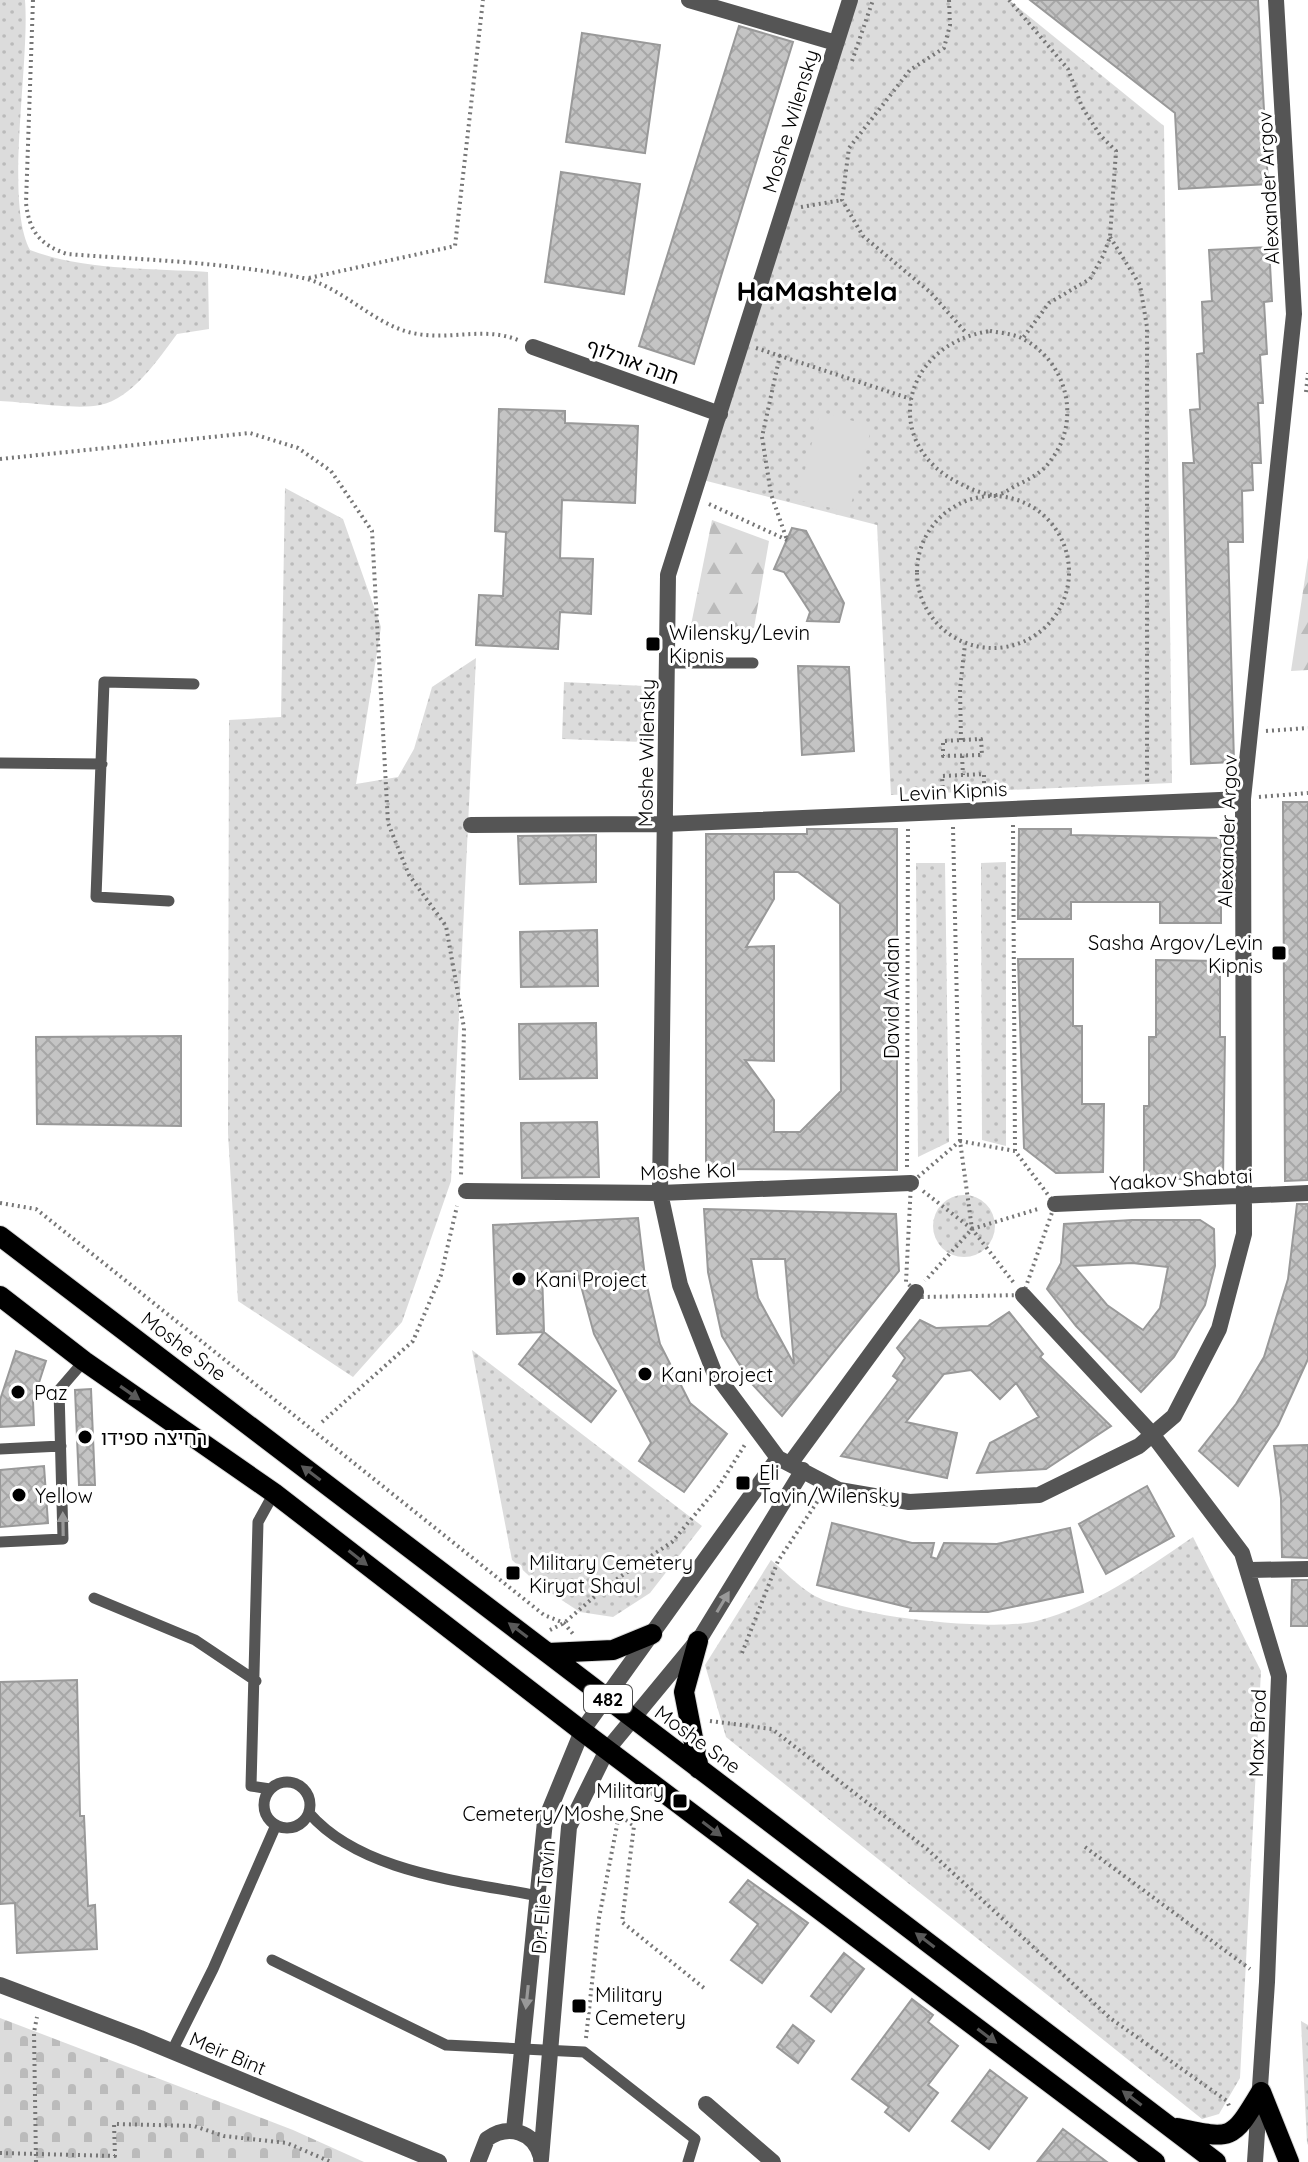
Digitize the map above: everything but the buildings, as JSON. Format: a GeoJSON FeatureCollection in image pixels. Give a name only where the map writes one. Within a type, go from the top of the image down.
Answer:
{"type":"FeatureCollection","features":[{"type":"Feature","properties":{"kind":"main road","name":"Moshe Sne"},"geometry":{"type":"LineString","coordinates":[[0,1236],[1216,2162]]}},
{"type":"Feature","properties":{"kind":"main road","name":"482"},"geometry":{"type":"LineString","coordinates":[[0,1296],[84,1361],[274,1493],[607,1750],[1155,2162]]}},
{"type":"Feature","properties":{"kind":"main road"},"geometry":{"type":"LineString","coordinates":[[548,1653],[613,1650],[652,1634]]}},
{"type":"Feature","properties":{"kind":"main road"},"geometry":{"type":"LineString","coordinates":[[698,1641],[684,1692],[699,1769]]}},
{"type":"Feature","properties":{"kind":"main road"},"geometry":{"type":"LineString","coordinates":[[1170,2126],[1223,2137],[1239,2128],[1261,2092]]}},
{"type":"Feature","properties":{"kind":"main road"},"geometry":{"type":"LineString","coordinates":[[1261,2092],[1289,2162]]}},
{"type":"Feature","properties":{"kind":"street"},"geometry":{"type":"LineString","coordinates":[[689,0],[717,3],[836,43]]}},
{"type":"Feature","properties":{"kind":"street","name":"Moshe Wilensky"},"geometry":{"type":"LineString","coordinates":[[790,1464],[755,1428],[714,1372],[680,1285],[660,1193],[668,575],[742,344],[793,213],[836,43],[850,0]]}},
{"type":"Feature","properties":{"kind":"street","name":"Alexander Argov"},"geometry":{"type":"LineString","coordinates":[[790,1464],[839,1490],[909,1502],[1039,1495],[1139,1446],[1174,1416],[1219,1329],[1244,1234],[1243,799],[1294,314],[1276,0]]}},
{"type":"Feature","properties":{"kind":"street","name":"חנה אורלוף"},"geometry":{"type":"LineString","coordinates":[[533,347],[720,414]]}},
{"type":"Feature","properties":{"kind":"street","name":"Levin Kipnis"},"geometry":{"type":"LineString","coordinates":[[471,825],[665,824],[1243,799]]}},
{"type":"Feature","properties":{"kind":"street","name":"Moshe Kol"},"geometry":{"type":"LineString","coordinates":[[464,1192],[660,1193],[909,1183]]}},
{"type":"Feature","properties":{"kind":"street","name":"Yaakov Shabtai"},"geometry":{"type":"LineString","coordinates":[[1055,1204],[1308,1193]]}},
{"type":"Feature","properties":{"kind":"street","name":"Dr. Elie Tavin"},"geometry":{"type":"LineString","coordinates":[[514,2130],[545,1821],[582,1731],[652,1634],[790,1464],[916,1292]]}},
{"type":"Feature","properties":{"kind":"street","name":"Max Brod"},"geometry":{"type":"LineString","coordinates":[[1023,1295],[1152,1434],[1242,1553],[1250,1570],[1279,1676],[1261,2092],[1255,2162]]}},
{"type":"Feature","properties":{"kind":"street","name":"Dr. Elie Tavin"},"geometry":{"type":"LineString","coordinates":[[541,2160],[569,1827],[607,1750],[698,1641],[790,1464]]}},
{"type":"Feature","properties":{"kind":"street"},"geometry":{"type":"LineString","coordinates":[[1250,1570],[1308,1569]]}},
{"type":"Feature","properties":{"kind":"street","name":"Meir Bint"},"geometry":{"type":"LineString","coordinates":[[0,1985],[172,2051],[439,2162]]}},
{"type":"Feature","properties":{"kind":"street"},"geometry":{"type":"LineString","coordinates":[[706,2104],[773,2162]]}},
{"type":"Feature","properties":{"kind":"street"},"geometry":{"type":"LineString","coordinates":[[478,2162],[487,2139],[514,2130],[532,2140],[541,2160]]}},
{"type":"Feature","properties":{"kind":"lane"},"geometry":{"type":"LineString","coordinates":[[666,663],[753,663]]}},
{"type":"Feature","properties":{"kind":"lane"},"geometry":{"type":"LineString","coordinates":[[169,901],[96,897],[104,682],[194,684]]}},
{"type":"Feature","properties":{"kind":"lane"},"geometry":{"type":"LineString","coordinates":[[0,763],[102,764]]}},
{"type":"Feature","properties":{"kind":"lane"},"geometry":{"type":"LineString","coordinates":[[0,1542],[63,1539],[59,1390],[84,1361]]}},
{"type":"Feature","properties":{"kind":"lane"},"geometry":{"type":"LineString","coordinates":[[0,1449],[61,1446]]}},
{"type":"Feature","properties":{"kind":"lane"},"geometry":{"type":"LineString","coordinates":[[274,1493],[258,1522],[251,1786],[270,1789],[285,1782],[300,1786],[309,1797],[309,1813],[298,1826],[276,1825]]}},
{"type":"Feature","properties":{"kind":"lane"},"geometry":{"type":"LineString","coordinates":[[94,1598],[195,1640],[256,1681]]}},
{"type":"Feature","properties":{"kind":"lane"},"geometry":{"type":"LineString","coordinates":[[270,1789],[264,1808],[276,1825]]}},
{"type":"Feature","properties":{"kind":"lane"},"geometry":{"type":"LineString","coordinates":[[309,1813],[323,1829],[396,1867],[538,1896]]}},
{"type":"Feature","properties":{"kind":"lane"},"geometry":{"type":"LineString","coordinates":[[172,2051],[213,1969],[276,1825]]}},
{"type":"Feature","properties":{"kind":"lane"},"geometry":{"type":"LineString","coordinates":[[272,1960],[446,2045],[584,2052],[695,2139],[688,2162]]}},
{"type":"Feature","properties":{"kind":"path"},"geometry":{"type":"LineString","coordinates":[[33,0],[26,203],[29,225],[39,240],[67,254],[207,265],[307,279],[396,327],[418,334],[502,333],[533,347]]}},
{"type":"Feature","properties":{"kind":"path"},"geometry":{"type":"LineString","coordinates":[[307,279],[455,246],[483,0]]}},
{"type":"Feature","properties":{"kind":"path"},"geometry":{"type":"LineString","coordinates":[[847,74],[873,0]]}},
{"type":"Feature","properties":{"kind":"path"},"geometry":{"type":"LineString","coordinates":[[949,0],[950,25],[944,48],[910,70],[849,148],[842,200],[863,236],[930,292],[967,334]]}},
{"type":"Feature","properties":{"kind":"path"},"geometry":{"type":"LineString","coordinates":[[1009,0],[1044,46],[1068,69],[1082,107],[1100,135],[1116,151],[1110,237],[1090,279],[1049,303],[1023,338]]}},
{"type":"Feature","properties":{"kind":"path"},"geometry":{"type":"LineString","coordinates":[[793,213],[805,192]]}},
{"type":"Feature","properties":{"kind":"path"},"geometry":{"type":"LineString","coordinates":[[793,213],[842,200]]}},
{"type":"Feature","properties":{"kind":"path"},"geometry":{"type":"LineString","coordinates":[[1110,237],[1140,285],[1147,327],[1146,803]]}},
{"type":"Feature","properties":{"kind":"path"},"geometry":{"type":"LineString","coordinates":[[967,334],[940,348],[930,358],[911,399],[912,429],[922,453],[933,467],[968,488],[998,495],[1023,501],[1050,520],[1063,541],[1069,568],[1067,590],[1055,617],[1031,639],[994,649],[965,644],[941,629],[924,607],[916,582],[919,550],[931,526],[961,501],[998,495],[1033,478],[1050,462],[1064,440],[1069,415],[1062,378],[1041,350],[1023,338],[990,331],[967,334]]}},
{"type":"Feature","properties":{"kind":"path"},"geometry":{"type":"LineString","coordinates":[[755,363],[764,335]]}},
{"type":"Feature","properties":{"kind":"path"},"geometry":{"type":"LineString","coordinates":[[742,344],[911,399]]}},
{"type":"Feature","properties":{"kind":"path"},"geometry":{"type":"LineString","coordinates":[[693,497],[787,540],[771,494],[762,437],[780,355]]}},
{"type":"Feature","properties":{"kind":"path"},"geometry":{"type":"LineString","coordinates":[[0,459],[250,433],[298,448],[331,471],[372,531],[388,823],[409,875],[446,926],[464,1028],[464,1192],[441,1275],[413,1341],[322,1422]]}},
{"type":"Feature","properties":{"kind":"path"},"geometry":{"type":"LineString","coordinates":[[961,740],[960,689],[965,644]]}},
{"type":"Feature","properties":{"kind":"path"},"geometry":{"type":"LineString","coordinates":[[1266,731],[1308,728]]}},
{"type":"Feature","properties":{"kind":"path"},"geometry":{"type":"LineString","coordinates":[[981,739],[982,755],[962,756],[943,756],[943,741],[981,739]]}},
{"type":"Feature","properties":{"kind":"path"},"geometry":{"type":"LineString","coordinates":[[962,756],[963,775]]}},
{"type":"Feature","properties":{"kind":"path"},"geometry":{"type":"LineString","coordinates":[[943,793],[942,776],[984,774],[984,792]]}},
{"type":"Feature","properties":{"kind":"path"},"geometry":{"type":"LineString","coordinates":[[1243,799],[1308,793]]}},
{"type":"Feature","properties":{"kind":"path"},"geometry":{"type":"LineString","coordinates":[[1013,808],[1015,1151],[1055,1204]]}},
{"type":"Feature","properties":{"kind":"path"},"geometry":{"type":"LineString","coordinates":[[952,811],[960,1141],[972,1229]]}},
{"type":"Feature","properties":{"kind":"path","name":"David Avidan"},"geometry":{"type":"LineString","coordinates":[[908,814],[909,1183],[906,1282],[916,1292]]}},
{"type":"Feature","properties":{"kind":"path"},"geometry":{"type":"LineString","coordinates":[[1015,1151],[960,1141],[909,1183],[972,1229],[1023,1295]]}},
{"type":"Feature","properties":{"kind":"path"},"geometry":{"type":"LineString","coordinates":[[0,1203],[36,1209],[544,1615],[564,1623],[591,1652]]}},
{"type":"Feature","properties":{"kind":"path"},"geometry":{"type":"LineString","coordinates":[[1023,1295],[922,1297],[916,1292],[972,1229],[1055,1204]]}},
{"type":"Feature","properties":{"kind":"path"},"geometry":{"type":"LineString","coordinates":[[1023,1295],[1055,1204]]}},
{"type":"Feature","properties":{"kind":"path"},"geometry":{"type":"LineString","coordinates":[[530,1639],[564,1623],[608,1585],[672,1542],[719,1486],[755,1428]]}},
{"type":"Feature","properties":{"kind":"path"},"geometry":{"type":"LineString","coordinates":[[742,1653],[778,1561],[829,1485]]}},
{"type":"Feature","properties":{"kind":"path"},"geometry":{"type":"LineString","coordinates":[[690,1718],[772,1729],[927,1849],[1110,2018],[1227,2101],[1239,2128]]}},
{"type":"Feature","properties":{"kind":"path"},"geometry":{"type":"LineString","coordinates":[[584,2052],[599,1918],[619,1815],[634,1826],[622,1922],[704,1988]]}},
{"type":"Feature","properties":{"kind":"path"},"geometry":{"type":"LineString","coordinates":[[1085,1847],[1234,1956]]}},
{"type":"Feature","properties":{"kind":"path"},"geometry":{"type":"LineString","coordinates":[[1253,1955],[1253,1971]]}},
{"type":"Feature","properties":{"kind":"path"},"geometry":{"type":"LineString","coordinates":[[36,2162],[34,2032],[40,2000]]}},
{"type":"Feature","properties":{"kind":"path"},"geometry":{"type":"LineString","coordinates":[[0,2153],[115,2159],[114,2124],[194,2126],[224,2136],[287,2143],[331,2162]]}},
{"type":"Feature","properties":{"kind":"green space"},"geometry":{"type":"Polygon","coordinates":[[[0,0],[25,0],[18,166],[23,228],[30,250],[96,265],[208,272],[209,329],[177,334],[134,386],[123,395],[100,405],[0,401],[0,0]]]}},
{"type":"Feature","properties":{"kind":"green space"},"geometry":{"type":"Polygon","coordinates":[[[857,0],[1009,0],[1164,126],[1172,783],[891,795],[877,525],[699,479],[857,0]]]}},
{"type":"Feature","properties":{"kind":"green space"},"geometry":{"type":"Polygon","coordinates":[[[820,412],[872,426],[849,512],[797,500],[820,412]]]}},
{"type":"Feature","properties":{"kind":"green space"},"geometry":{"type":"Polygon","coordinates":[[[285,488],[343,519],[381,627],[356,784],[398,777],[414,749],[432,687],[476,658],[451,1181],[402,1322],[353,1377],[238,1301],[228,1133],[229,720],[281,717],[285,488]]]}},
{"type":"Feature","properties":{"kind":"green space"},"geometry":{"type":"Polygon","coordinates":[[[712,520],[769,541],[754,628],[690,630],[712,520]]]}},
{"type":"Feature","properties":{"kind":"green space"},"geometry":{"type":"Polygon","coordinates":[[[1308,558],[1308,670],[1291,671],[1308,558]]]}},
{"type":"Feature","properties":{"kind":"green space"},"geometry":{"type":"Polygon","coordinates":[[[564,682],[644,686],[642,742],[562,739],[564,682]]]}},
{"type":"Feature","properties":{"kind":"green space"},"geometry":{"type":"Polygon","coordinates":[[[1006,862],[1006,1146],[982,1140],[981,863],[1006,862]]]}},
{"type":"Feature","properties":{"kind":"green space"},"geometry":{"type":"Polygon","coordinates":[[[916,863],[945,863],[949,1142],[918,1157],[916,863]]]}},
{"type":"Feature","properties":{"kind":"green space"},"geometry":{"type":"Polygon","coordinates":[[[964,1195],[976,1197],[986,1204],[993,1214],[993,1238],[986,1248],[976,1255],[964,1257],[952,1255],[942,1248],[935,1238],[933,1226],[935,1214],[942,1204],[952,1197],[964,1195]]]}},
{"type":"Feature","properties":{"kind":"green space"},"geometry":{"type":"Polygon","coordinates":[[[472,1350],[702,1526],[650,1593],[613,1617],[580,1612],[540,1586],[512,1560],[472,1350]]]}},
{"type":"Feature","properties":{"kind":"green space"},"geometry":{"type":"Polygon","coordinates":[[[1193,1537],[1261,1671],[1240,2078],[1219,2114],[1202,2119],[726,1737],[705,1665],[771,1560],[813,1595],[858,1610],[958,1623],[1017,1624],[1037,1621],[1079,1606],[1137,1574],[1193,1537]]]}},
{"type":"Feature","properties":{"kind":"green space"},"geometry":{"type":"Polygon","coordinates":[[[0,2018],[293,2130],[364,2162],[0,2162],[0,2018]]]}},
{"type":"Feature","properties":{"kind":"green space"},"geometry":{"type":"Polygon","coordinates":[[[1301,2021],[1308,2025],[1308,2145],[1307,2143],[1301,2021]]]}},
{"type":"Feature","properties":{"kind":"place","name":"Wilensky/Levin Kipnis"},"geometry":{"type":"Point","coordinates":[653,644]}},
{"type":"Feature","properties":{"kind":"place","name":"Sasha Argov/Levin Kipnis"},"geometry":{"type":"Point","coordinates":[1279,953]}},
{"type":"Feature","properties":{"kind":"place","name":"Kani Project"},"geometry":{"type":"Point","coordinates":[519,1279]}},
{"type":"Feature","properties":{"kind":"place","name":"Kani project"},"geometry":{"type":"Point","coordinates":[645,1374]}},
{"type":"Feature","properties":{"kind":"place","name":"Paz"},"geometry":{"type":"Point","coordinates":[18,1392]}},
{"type":"Feature","properties":{"kind":"place","name":"רחיצה ספידו"},"geometry":{"type":"Point","coordinates":[85,1437]}},
{"type":"Feature","properties":{"kind":"place","name":"Eli Tavin/Wilensky"},"geometry":{"type":"Point","coordinates":[743,1483]}},
{"type":"Feature","properties":{"kind":"place","name":"Yellow"},"geometry":{"type":"Point","coordinates":[19,1495]}},
{"type":"Feature","properties":{"kind":"place","name":"Military Cemetery Kiryat Shaul"},"geometry":{"type":"Point","coordinates":[513,1573]}},
{"type":"Feature","properties":{"kind":"place","name":"Military Cemetery/Moshe Sne"},"geometry":{"type":"Point","coordinates":[680,1801]}},
{"type":"Feature","properties":{"kind":"place","name":"Military Cemetery"},"geometry":{"type":"Point","coordinates":[579,2006]}},
{"type":"Feature","properties":{"kind":"district","name":"HaMashtela"},"geometry":{"type":"Point","coordinates":[817,290]}}]}
